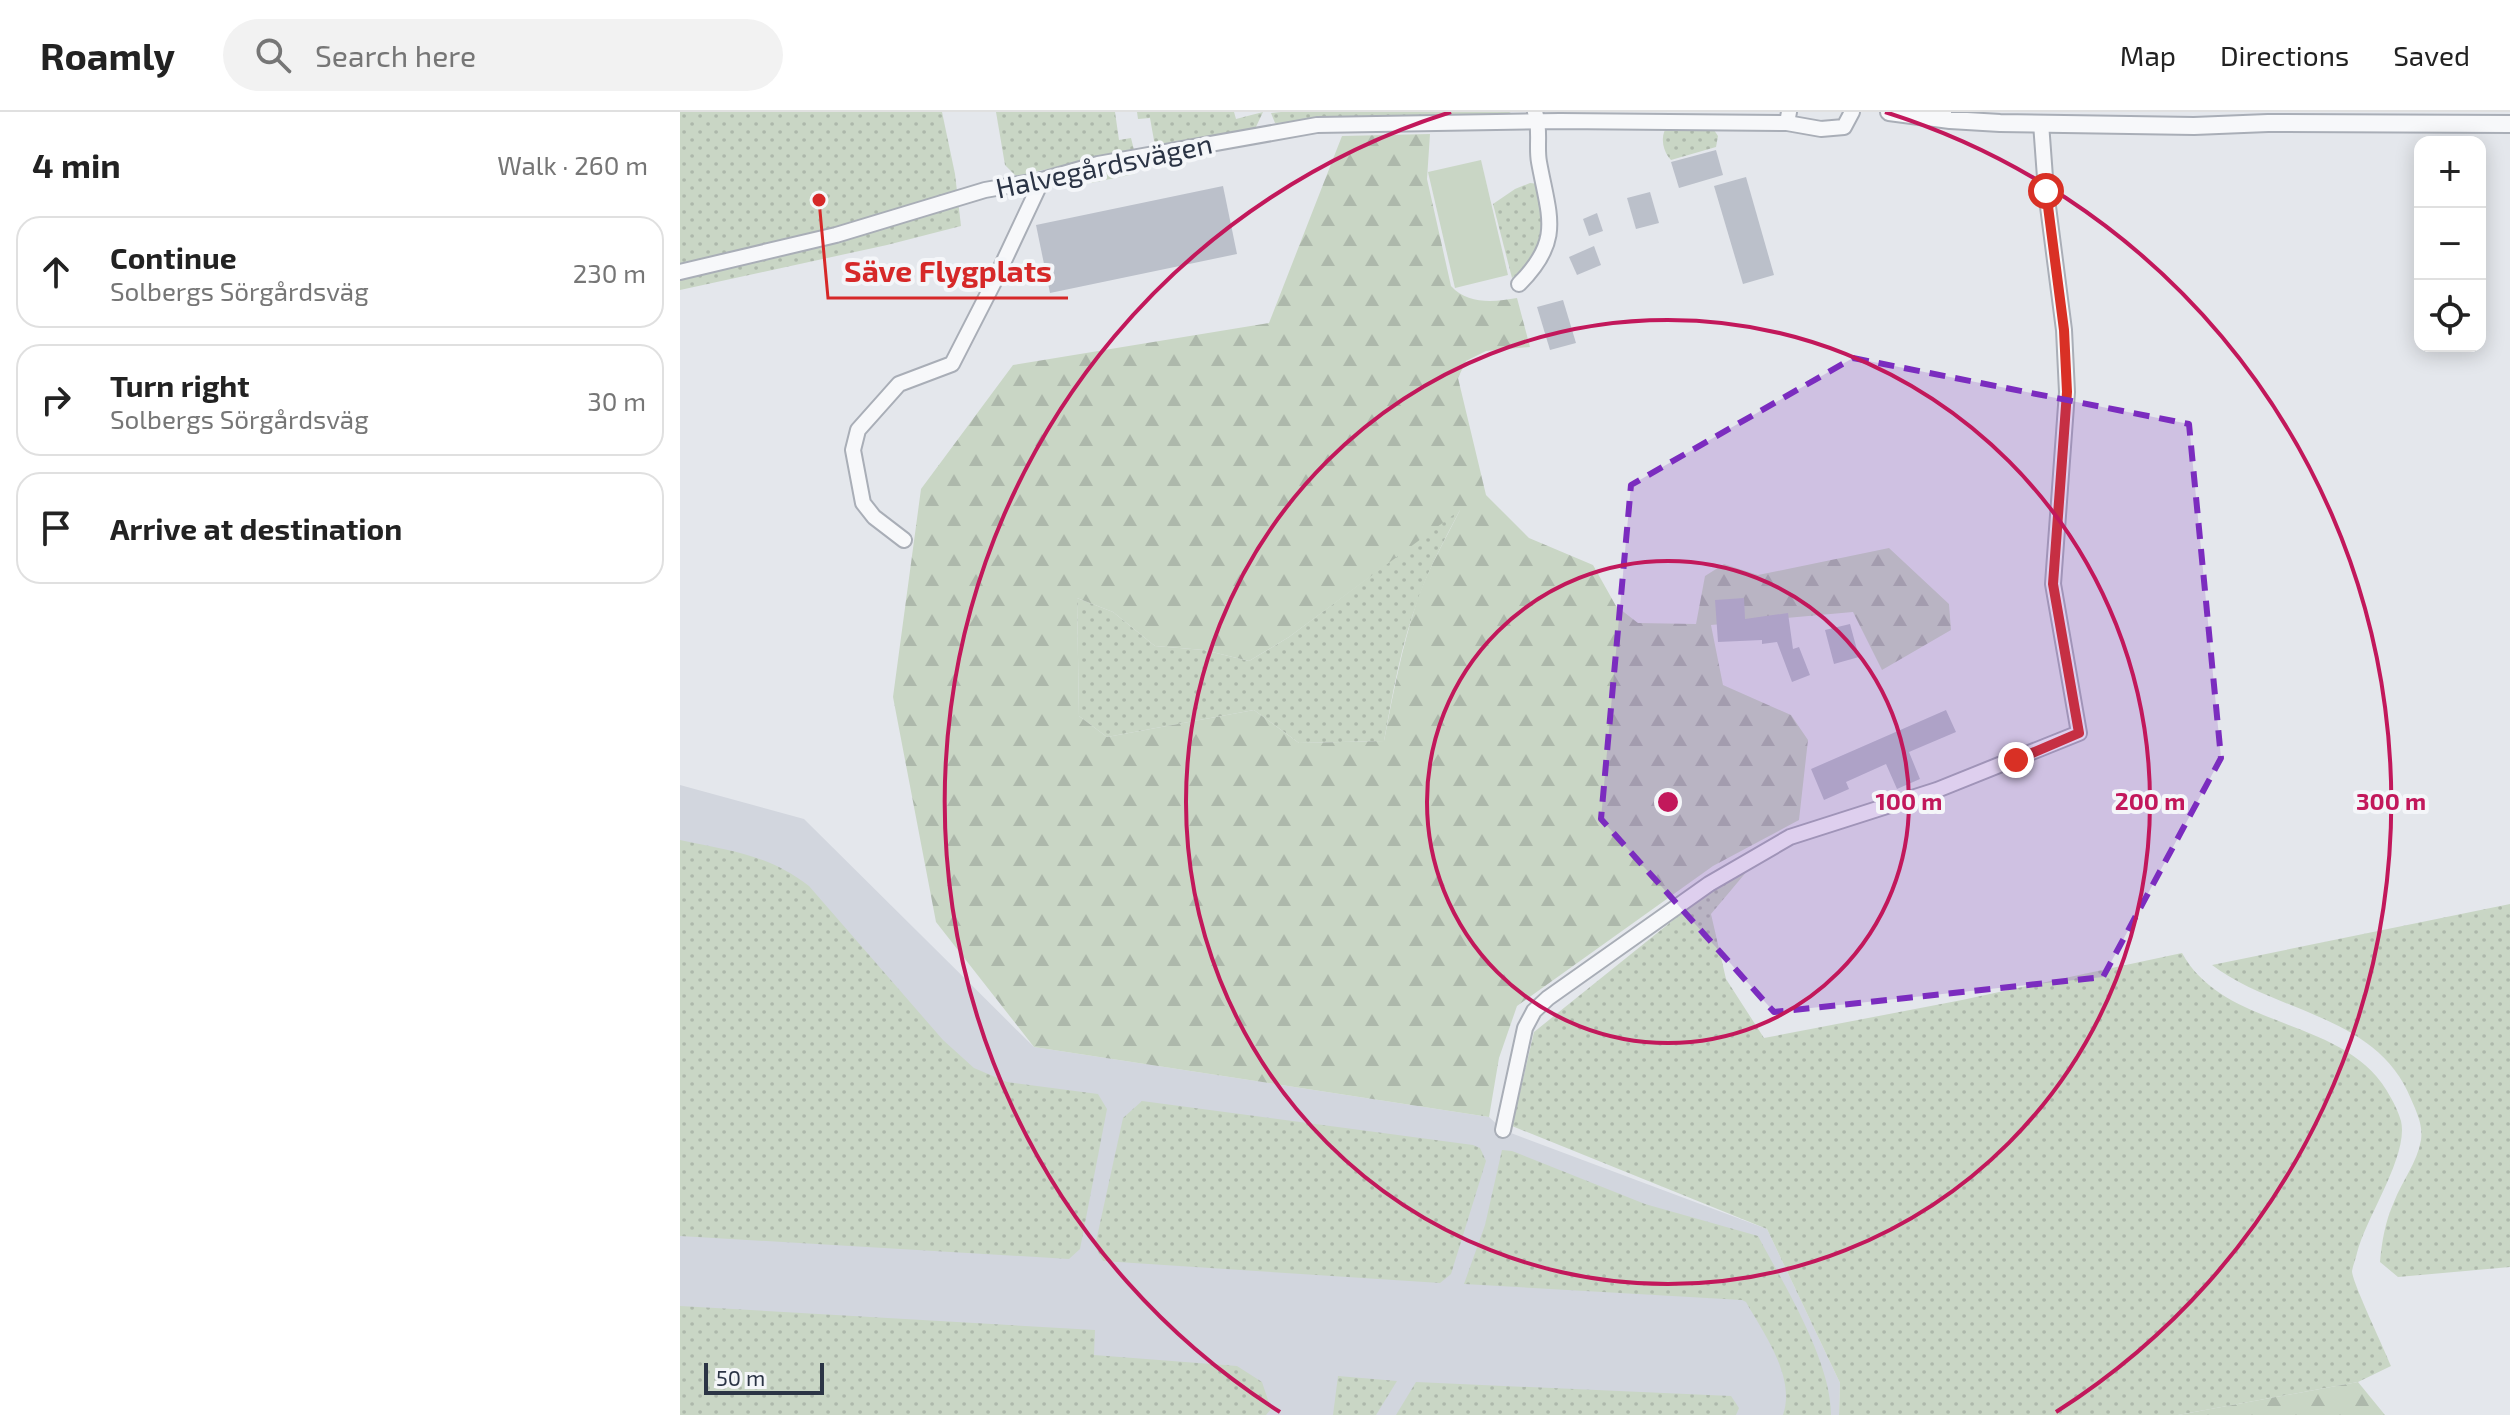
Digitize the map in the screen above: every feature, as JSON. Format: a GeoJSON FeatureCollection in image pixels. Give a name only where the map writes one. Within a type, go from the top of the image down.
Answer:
{"type":"FeatureCollection","features":[{"type":"Feature","properties":{"kind":"street","name":"Halvegårdsvägen"},"geometry":{"type":"LineString","coordinates":[[680,272],[836,235],[985,190],[1042,180],[1098,164],[1317,125],[1537,117],[1788,118],[1821,129],[1844,127],[1852,112]]}},
{"type":"Feature","properties":{"kind":"street"},"geometry":{"type":"LineString","coordinates":[[1889,112],[1925,118],[1999,117],[2194,126],[2268,118],[2510,124]]}},
{"type":"Feature","properties":{"kind":"street"},"geometry":{"type":"LineString","coordinates":[[1519,284],[1537,266],[1548,245],[1548,214],[1538,158],[1537,117]]}},
{"type":"Feature","properties":{"kind":"street"},"geometry":{"type":"LineString","coordinates":[[1503,1130],[1525,1028],[1534,1011],[1709,884],[1790,837],[1937,790],[2079,733],[2053,584],[2067,392],[2064,330],[2046,191],[2049,119]]}},
{"type":"Feature","properties":{"kind":"street"},"geometry":{"type":"LineString","coordinates":[[904,540],[874,517],[863,503],[853,450],[858,430],[899,384],[952,364],[1042,180]]}},
{"type":"Feature","properties":{"kind":"highlighted area"},"geometry":{"type":"Polygon","coordinates":[[[1853,358],[2189,424],[2221,758],[2103,977],[1774,1012],[1601,819],[1631,485],[1853,358]]]}},
{"type":"Feature","properties":{"kind":"shaded area"},"geometry":{"type":"Polygon","coordinates":[[[680,785],[804,819],[1034,1047],[1489,1117],[1503,1130],[1767,1229],[1840,1383],[1839,1415],[680,1415],[680,785]]]}},
{"type":"Feature","properties":{"kind":"green space"},"geometry":{"type":"Polygon","coordinates":[[[680,112],[942,112],[955,174],[961,226],[680,290],[680,112]]]}},
{"type":"Feature","properties":{"kind":"green space"},"geometry":{"type":"Polygon","coordinates":[[[996,112],[1115,112],[1119,140],[1131,138],[1134,150],[1016,176],[1005,165],[996,112]]]}},
{"type":"Feature","properties":{"kind":"green space"},"geometry":{"type":"Polygon","coordinates":[[[1137,112],[1234,112],[1236,119],[1263,112],[1255,129],[1155,146],[1150,118],[1138,119],[1137,112]]]}},
{"type":"Feature","properties":{"kind":"green space"},"geometry":{"type":"Polygon","coordinates":[[[1511,112],[1502,117],[1455,114],[1275,123],[1271,113],[1511,112]]]}},
{"type":"Feature","properties":{"kind":"green space"},"geometry":{"type":"Polygon","coordinates":[[[1712,127],[1718,136],[1716,147],[1671,160],[1668,157],[1663,140],[1666,128],[1712,127]]]}},
{"type":"Feature","properties":{"kind":"green space"},"geometry":{"type":"Polygon","coordinates":[[[1430,134],[1427,179],[1451,286],[1474,299],[1517,298],[1530,347],[1486,351],[1466,361],[1458,378],[1486,495],[1529,538],[1593,565],[1616,606],[1638,623],[1696,624],[1705,576],[1724,564],[1758,575],[1889,548],[1949,604],[1951,630],[1882,670],[1853,612],[1711,625],[1723,685],[1791,715],[1808,740],[1799,820],[1713,866],[1517,1006],[1499,1058],[1489,1117],[1034,1047],[936,922],[893,697],[921,489],[1013,365],[1269,323],[1342,136],[1430,134]],[[1460,510],[1289,637],[1249,661],[1204,650],[1155,646],[1113,612],[1077,598],[1079,716],[1107,737],[1254,710],[1299,743],[1384,741],[1402,653],[1417,601],[1460,510]]]}},
{"type":"Feature","properties":{"kind":"green space"},"geometry":{"type":"Polygon","coordinates":[[[1481,160],[1508,275],[1455,288],[1428,172],[1481,160]]]}},
{"type":"Feature","properties":{"kind":"green space"},"geometry":{"type":"Polygon","coordinates":[[[1138,163],[1140,167],[1135,174],[1086,184],[1080,180],[1080,175],[1138,163]]]}},
{"type":"Feature","properties":{"kind":"green space"},"geometry":{"type":"Polygon","coordinates":[[[1530,183],[1539,184],[1545,230],[1532,262],[1512,278],[1493,204],[1530,183]]]}},
{"type":"Feature","properties":{"kind":"green space"},"geometry":{"type":"Polygon","coordinates":[[[1461,508],[1423,585],[1407,632],[1384,741],[1299,743],[1254,710],[1107,737],[1079,716],[1077,598],[1113,612],[1155,646],[1204,650],[1249,661],[1289,637],[1461,508]]]}},
{"type":"Feature","properties":{"kind":"green space"},"geometry":{"type":"Polygon","coordinates":[[[680,840],[763,860],[809,886],[943,1040],[974,1068],[1007,1082],[1098,1094],[1107,1109],[1080,1249],[1069,1259],[680,1236],[680,840]]]}},
{"type":"Feature","properties":{"kind":"green space"},"geometry":{"type":"Polygon","coordinates":[[[1748,870],[1711,914],[1726,979],[1764,1038],[2182,953],[2202,979],[2227,998],[2318,1037],[2347,1052],[2372,1071],[2397,1110],[2402,1135],[2393,1168],[2362,1238],[2352,1271],[2391,1366],[2358,1382],[2178,1415],[1839,1415],[1840,1383],[1767,1229],[1512,1126],[1534,1032],[1702,897],[1748,870]]]}},
{"type":"Feature","properties":{"kind":"green space"},"geometry":{"type":"Polygon","coordinates":[[[2510,904],[2510,1267],[2398,1277],[2380,1262],[2383,1239],[2391,1209],[2416,1156],[2421,1135],[2415,1109],[2396,1071],[2375,1049],[2350,1032],[2237,981],[2212,965],[2510,904]]]}},
{"type":"Feature","properties":{"kind":"green space"},"geometry":{"type":"Polygon","coordinates":[[[1142,1101],[1480,1148],[1486,1161],[1451,1274],[1440,1283],[1103,1261],[1095,1246],[1123,1118],[1142,1101]]]}},
{"type":"Feature","properties":{"kind":"green space"},"geometry":{"type":"Polygon","coordinates":[[[1502,1150],[1512,1151],[1645,1204],[1758,1236],[1815,1347],[1829,1394],[1831,1415],[1783,1415],[1786,1401],[1782,1371],[1769,1342],[1742,1300],[1464,1284],[1485,1225],[1502,1150]]]}},
{"type":"Feature","properties":{"kind":"green space"},"geometry":{"type":"Polygon","coordinates":[[[680,1306],[1095,1330],[1094,1355],[1237,1366],[1262,1382],[1271,1409],[1266,1415],[680,1415],[680,1306]]]}},
{"type":"Feature","properties":{"kind":"green space"},"geometry":{"type":"Polygon","coordinates":[[[1338,1376],[1397,1381],[1376,1415],[1333,1415],[1338,1376]]]}},
{"type":"Feature","properties":{"kind":"green space"},"geometry":{"type":"Polygon","coordinates":[[[1416,1382],[1731,1396],[1739,1408],[1736,1415],[1396,1415],[1416,1382]]]}},
{"type":"Feature","properties":{"kind":"green space"},"geometry":{"type":"Polygon","coordinates":[[[2358,1382],[2385,1415],[2178,1415],[2358,1382]]]}},
{"type":"Feature","properties":{"kind":"building"},"geometry":{"type":"Polygon","coordinates":[[[1716,150],[1723,175],[1679,188],[1671,162],[1716,150]]]}},
{"type":"Feature","properties":{"kind":"building"},"geometry":{"type":"Polygon","coordinates":[[[1746,177],[1774,275],[1743,284],[1714,186],[1746,177]]]}},
{"type":"Feature","properties":{"kind":"building"},"geometry":{"type":"Polygon","coordinates":[[[1223,186],[1237,254],[1050,293],[1036,225],[1223,186]]]}},
{"type":"Feature","properties":{"kind":"building"},"geometry":{"type":"Polygon","coordinates":[[[1650,192],[1659,223],[1636,229],[1627,198],[1650,192]]]}},
{"type":"Feature","properties":{"kind":"building"},"geometry":{"type":"Polygon","coordinates":[[[1597,213],[1603,231],[1589,236],[1583,219],[1597,213]]]}},
{"type":"Feature","properties":{"kind":"building"},"geometry":{"type":"Polygon","coordinates":[[[1594,246],[1601,265],[1577,275],[1569,257],[1594,246]]]}},
{"type":"Feature","properties":{"kind":"building"},"geometry":{"type":"Polygon","coordinates":[[[1563,300],[1576,343],[1550,350],[1537,307],[1563,300]]]}},
{"type":"Feature","properties":{"kind":"building"},"geometry":{"type":"Polygon","coordinates":[[[1744,598],[1745,619],[1788,613],[1793,649],[1799,647],[1810,675],[1792,682],[1777,642],[1718,642],[1715,600],[1744,598]]]}},
{"type":"Feature","properties":{"kind":"building"},"geometry":{"type":"Polygon","coordinates":[[[1850,624],[1859,657],[1834,664],[1825,630],[1850,624]]]}},
{"type":"Feature","properties":{"kind":"building"},"geometry":{"type":"Polygon","coordinates":[[[1946,710],[1956,732],[1909,752],[1920,779],[1897,789],[1886,764],[1846,782],[1849,789],[1824,800],[1811,769],[1946,710]]]}},
{"type":"Feature","properties":{"kind":"place","name":"Säve Flygplats"},"geometry":{"type":"Point","coordinates":[819,200]}},
{"type":"Feature","properties":{"kind":"route"},"geometry":{"type":"LineString","coordinates":[[2016,760],[2079,733],[2053,584],[2067,392],[2064,330],[2046,191]]}}]}
